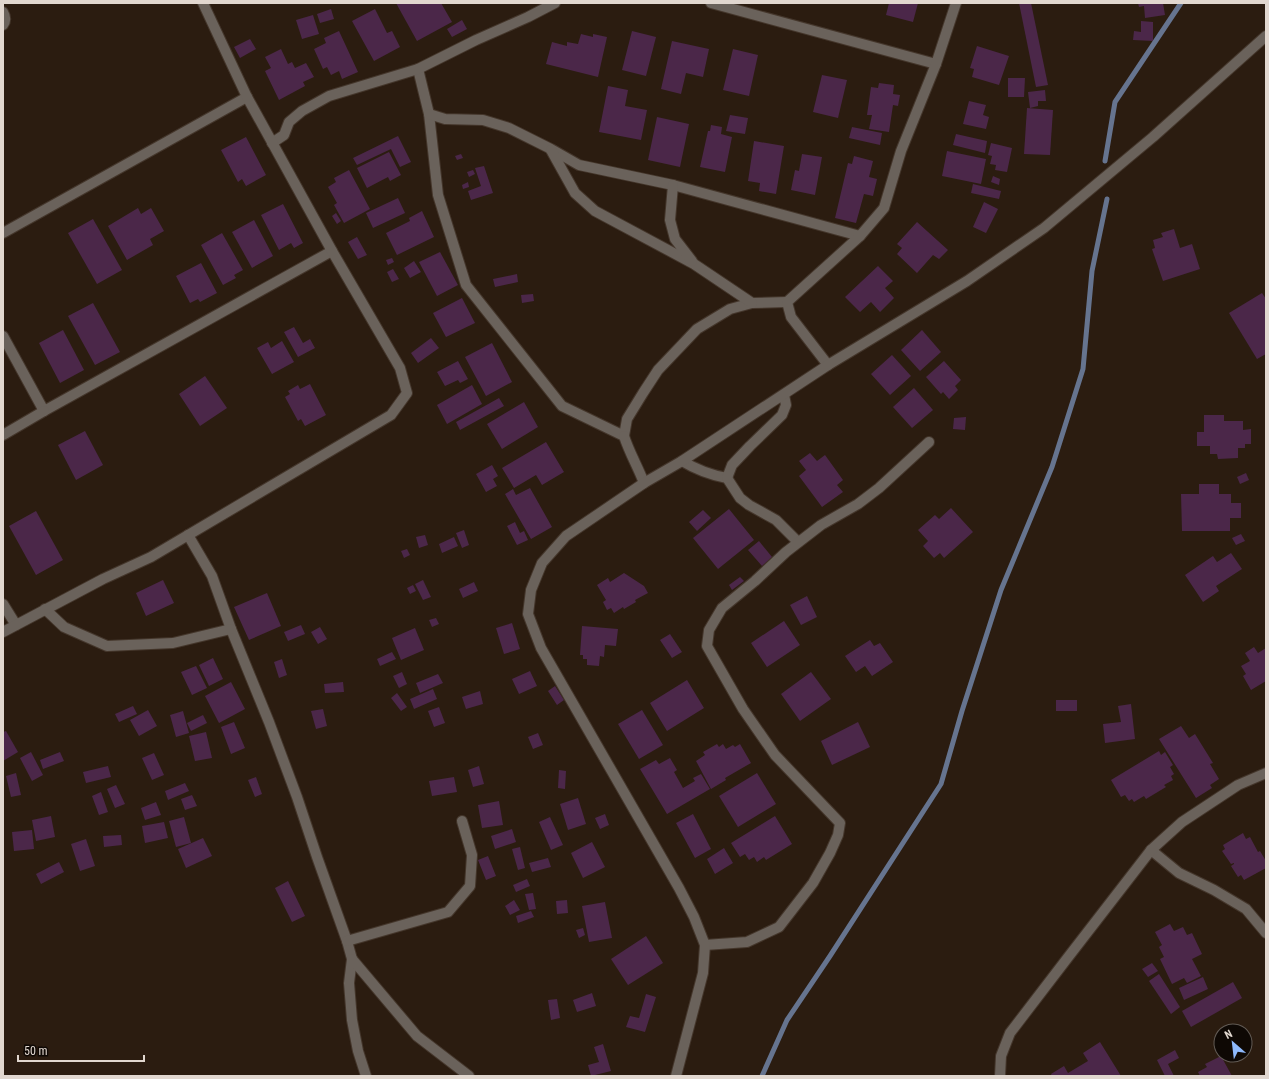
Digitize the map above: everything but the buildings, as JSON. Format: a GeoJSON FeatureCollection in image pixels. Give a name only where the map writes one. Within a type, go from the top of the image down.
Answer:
{"type":"FeatureCollection","features":[{"type":"Feature","properties":{"kind":"street"},"geometry":{"type":"LineString","coordinates":[[3,632],[103,579],[151,557],[391,415],[407,393],[400,368],[332,251],[247,97],[203,3]]}},
{"type":"Feature","properties":{"kind":"street"},"geometry":{"type":"LineString","coordinates":[[272,143],[284,135],[289,122],[302,112],[330,96],[418,69],[555,3]]}},
{"type":"Feature","properties":{"kind":"street"},"geometry":{"type":"LineString","coordinates":[[711,3],[936,64]]}},
{"type":"Feature","properties":{"kind":"street"},"geometry":{"type":"LineString","coordinates":[[644,483],[636,462],[628,449],[624,436],[628,419],[658,370],[698,329],[730,309],[752,303],[787,302],[860,236],[884,208],[901,151],[936,64],[956,3]]}},
{"type":"Feature","properties":{"kind":"street"},"geometry":{"type":"LineString","coordinates":[[3,12],[5,15],[5,21],[3,25]]}},
{"type":"Feature","properties":{"kind":"street"},"geometry":{"type":"LineString","coordinates":[[676,1076],[703,973],[705,945],[694,917],[679,888],[541,648],[528,614],[531,590],[542,563],[566,536],[644,483],[682,461],[828,365],[967,281],[1044,228],[1153,137],[1266,36]]}},
{"type":"Feature","properties":{"kind":"street"},"geometry":{"type":"LineString","coordinates":[[418,69],[429,114],[438,195],[466,285],[562,406],[624,436]]}},
{"type":"Feature","properties":{"kind":"street"},"geometry":{"type":"LineString","coordinates":[[3,233],[247,97]]}},
{"type":"Feature","properties":{"kind":"street"},"geometry":{"type":"LineString","coordinates":[[429,114],[445,119],[483,120],[509,128],[579,165],[672,185],[860,236]]}},
{"type":"Feature","properties":{"kind":"street"},"geometry":{"type":"LineString","coordinates":[[551,149],[575,193],[595,211],[694,264],[752,303]]}},
{"type":"Feature","properties":{"kind":"street"},"geometry":{"type":"LineString","coordinates":[[672,185],[670,220],[675,239],[694,264]]}},
{"type":"Feature","properties":{"kind":"street"},"geometry":{"type":"LineString","coordinates":[[3,435],[332,251]]}},
{"type":"Feature","properties":{"kind":"street"},"geometry":{"type":"LineString","coordinates":[[787,302],[791,317],[828,365]]}},
{"type":"Feature","properties":{"kind":"street"},"geometry":{"type":"LineString","coordinates":[[3,336],[44,411]]}},
{"type":"Feature","properties":{"kind":"street"},"geometry":{"type":"LineString","coordinates":[[727,478],[732,465],[782,415],[786,405],[784,395]]}},
{"type":"Feature","properties":{"kind":"street"},"geometry":{"type":"LineString","coordinates":[[705,945],[747,942],[779,927],[813,884],[838,836],[840,822],[775,755],[743,709],[707,646],[709,630],[722,608],[755,581],[786,552],[821,525],[858,504],[879,488],[929,442]]}},
{"type":"Feature","properties":{"kind":"street"},"geometry":{"type":"LineString","coordinates":[[682,461],[713,476],[727,478],[740,498],[749,505],[776,520],[798,542]]}},
{"type":"Feature","properties":{"kind":"street"},"geometry":{"type":"LineString","coordinates":[[188,535],[212,576],[231,629],[269,722],[298,797],[352,959],[417,1036],[469,1076]]}},
{"type":"Feature","properties":{"kind":"street"},"geometry":{"type":"LineString","coordinates":[[3,604],[16,625]]}},
{"type":"Feature","properties":{"kind":"street"},"geometry":{"type":"LineString","coordinates":[[45,609],[64,627],[107,646],[173,643],[231,629]]}},
{"type":"Feature","properties":{"kind":"street"},"geometry":{"type":"LineString","coordinates":[[1000,1076],[1001,1056],[1010,1033],[1152,850],[1188,818],[1238,785],[1266,773]]}},
{"type":"Feature","properties":{"kind":"street"},"geometry":{"type":"LineString","coordinates":[[347,941],[448,912],[470,886],[472,855],[462,821]]}},
{"type":"Feature","properties":{"kind":"street"},"geometry":{"type":"LineString","coordinates":[[1152,850],[1179,873],[1214,890],[1246,909],[1266,933]]}},
{"type":"Feature","properties":{"kind":"street"},"geometry":{"type":"LineString","coordinates":[[352,959],[348,983],[352,1020],[358,1051],[366,1076]]}},
{"type":"Feature","properties":{"kind":"waterway"},"geometry":{"type":"LineString","coordinates":[[1105,161],[1115,102],[1181,3]]}},
{"type":"Feature","properties":{"kind":"waterway"},"geometry":{"type":"LineString","coordinates":[[762,1076],[787,1020],[941,784],[962,711],[1001,590],[1052,467],[1083,369],[1092,271],[1107,199]]}}]}
